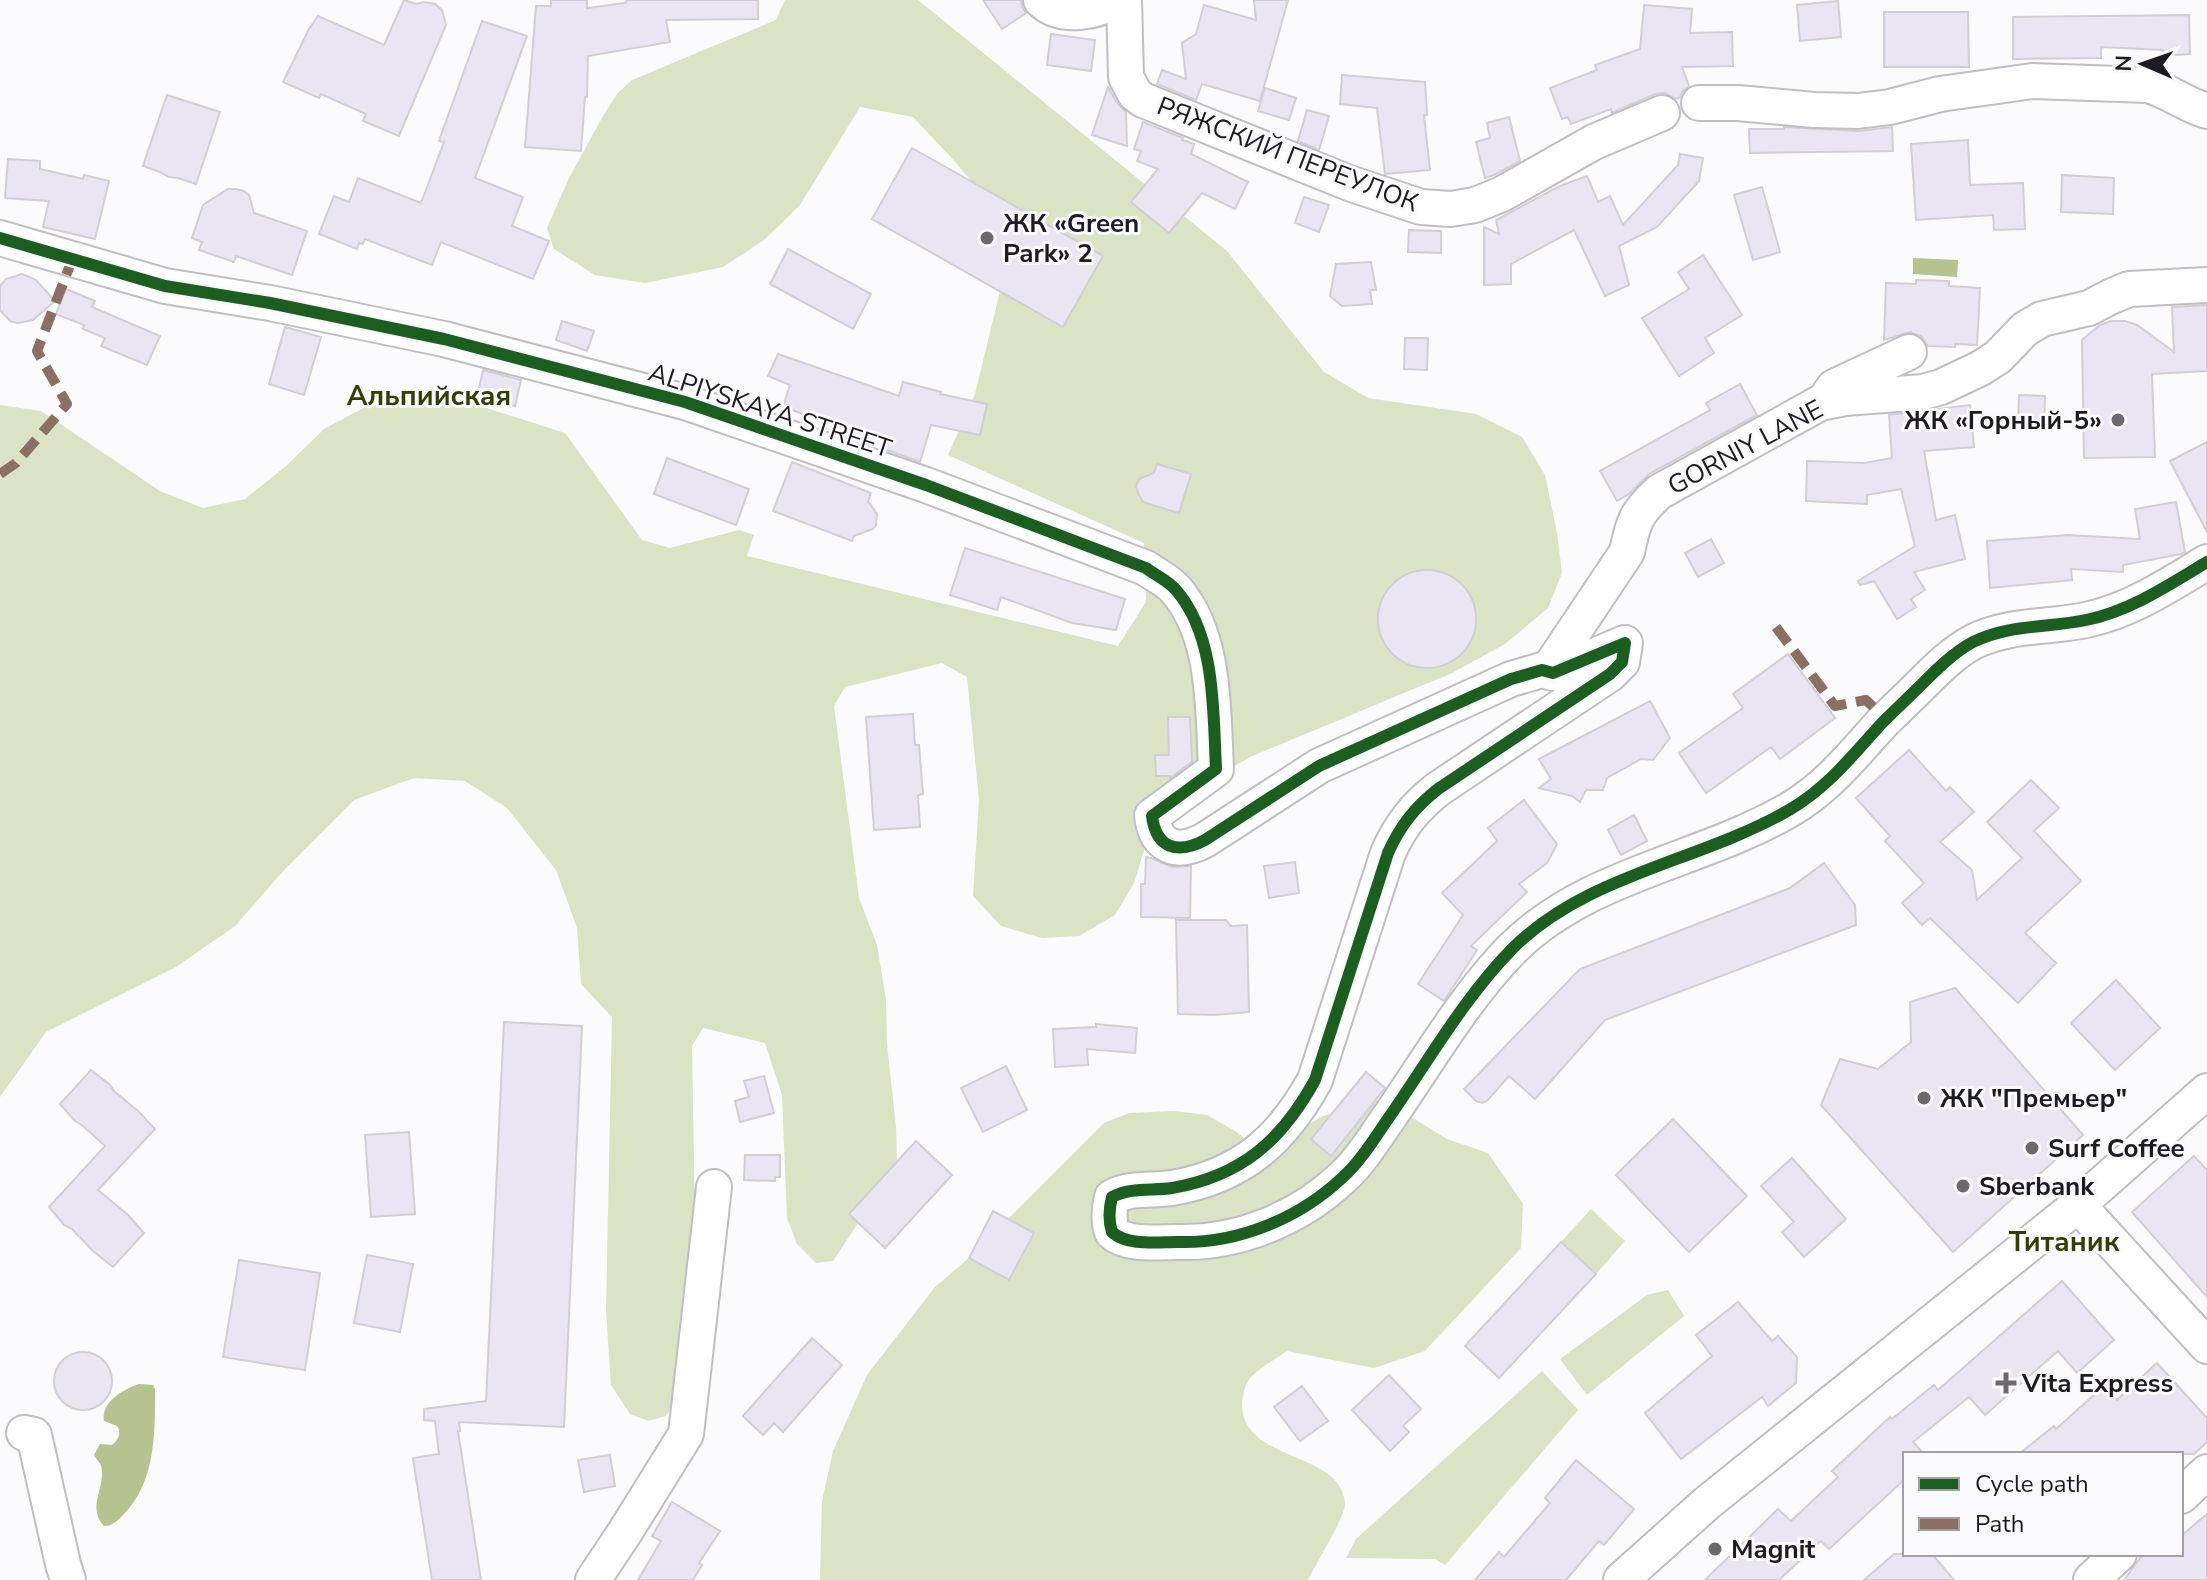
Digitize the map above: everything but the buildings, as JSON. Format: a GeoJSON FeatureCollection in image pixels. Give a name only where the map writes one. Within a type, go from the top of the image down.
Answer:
{"type":"FeatureCollection","features":[{"type":"Feature","properties":{"kind":"street"},"geometry":{"type":"LineString","coordinates":[[1041,0],[1047,6],[1084,12],[1099,10],[1122,0]]}},
{"type":"Feature","properties":{"kind":"street","name":"РЯЖСКИЙ ПЕРЕУЛОК"},"geometry":{"type":"LineString","coordinates":[[1122,0],[1126,77],[1135,94],[1143,100],[1349,183],[1421,207],[1451,209],[1475,205],[1502,194],[1594,142],[1662,113]]}},
{"type":"Feature","properties":{"kind":"street"},"geometry":{"type":"LineString","coordinates":[[1699,103],[1858,111],[1890,107],[1940,94],[2032,81],[2148,85],[2207,111]]}},
{"type":"Feature","properties":{"kind":"street","name":"ALPIYSKAYA STREET"},"geometry":{"type":"LineString","coordinates":[[0,238],[165,286],[270,303],[444,339],[685,402],[966,500],[1146,568],[1176,588],[1203,636],[1209,665],[1216,769],[1152,816],[1158,836],[1165,844],[1178,848],[1194,846],[1319,766],[1511,679],[1548,670]]}},
{"type":"Feature","properties":{"kind":"street","name":"GORNIY LANE"},"geometry":{"type":"LineString","coordinates":[[1548,670],[1627,552],[1641,508],[1659,492],[1820,403],[1923,392],[1964,378],[1998,357],[2025,329],[2042,319],[2089,308],[2129,289],[2207,285]]}},
{"type":"Feature","properties":{"kind":"street"},"geometry":{"type":"LineString","coordinates":[[1820,403],[1834,387],[1909,352]]}},
{"type":"Feature","properties":{"kind":"street"},"geometry":{"type":"LineString","coordinates":[[1548,670],[1553,673],[1625,643],[1622,662],[1610,674],[1438,789],[1408,817],[1388,853],[1315,1080],[1299,1109],[1269,1143],[1242,1164],[1207,1180],[1170,1188],[1124,1191],[1112,1197],[1109,1224],[1117,1237],[1146,1242],[1190,1243],[1219,1239],[1253,1231],[1298,1212],[1344,1177],[1377,1135],[1483,980],[1539,924],[1585,896],[1791,809],[1835,776],[1886,719],[1938,669],[1972,643],[2014,628],[2087,620],[2147,598],[2207,562]]}},
{"type":"Feature","properties":{"kind":"street"},"geometry":{"type":"LineString","coordinates":[[1621,1580],[1707,1503],[2078,1205],[2207,1091]]}},
{"type":"Feature","properties":{"kind":"street"},"geometry":{"type":"LineString","coordinates":[[593,1580],[686,1434],[714,1187]]}},
{"type":"Feature","properties":{"kind":"street"},"geometry":{"type":"LineString","coordinates":[[2078,1205],[2207,1346]]}},
{"type":"Feature","properties":{"kind":"street"},"geometry":{"type":"LineString","coordinates":[[24,1433],[34,1435],[68,1580]]}},
{"type":"Feature","properties":{"kind":"street"},"geometry":{"type":"LineString","coordinates":[[2183,1494],[2207,1472]]}},
{"type":"Feature","properties":{"kind":"street"},"geometry":{"type":"LineString","coordinates":[[2091,1580],[2117,1556]]}},
{"type":"Feature","properties":{"kind":"shaded area"},"geometry":{"type":"Polygon","coordinates":[[[785,0],[918,0],[1227,251],[1324,372],[1368,398],[1476,414],[1522,437],[1545,475],[1562,573],[1548,608],[1505,644],[1452,673],[1250,757],[1169,804],[1147,841],[1134,883],[1115,915],[1079,936],[1042,938],[1001,926],[973,896],[979,800],[967,677],[942,663],[845,687],[834,706],[859,898],[877,945],[886,1000],[897,1164],[833,1261],[816,1263],[797,1244],[787,1218],[782,1095],[765,1043],[703,1028],[692,1046],[695,1219],[679,1395],[666,1416],[648,1421],[630,1414],[611,1385],[606,1311],[612,1017],[581,984],[577,928],[556,870],[507,808],[465,781],[414,778],[354,800],[284,870],[235,926],[176,967],[46,1032],[0,1097],[0,405],[41,411],[160,491],[203,508],[245,499],[286,466],[324,429],[373,403],[429,395],[477,405],[565,433],[642,540],[670,548],[739,530],[754,535],[747,556],[1118,646],[1146,602],[1144,543],[948,455],[975,394],[1003,279],[985,197],[913,117],[860,107],[800,205],[764,240],[723,267],[645,283],[595,275],[554,249],[547,228],[569,178],[617,94],[632,80],[776,20],[785,0]]]}},
{"type":"Feature","properties":{"kind":"shaded area"},"geometry":{"type":"Polygon","coordinates":[[[1913,258],[1958,260],[1957,277],[1913,274],[1913,258]]]}},
{"type":"Feature","properties":{"kind":"shaded area"},"geometry":{"type":"Polygon","coordinates":[[[1382,1099],[1447,1139],[1488,1153],[1523,1204],[1521,1248],[1425,1351],[1374,1368],[1287,1351],[1250,1379],[1242,1404],[1246,1423],[1258,1437],[1274,1447],[1328,1474],[1340,1487],[1345,1504],[1308,1580],[820,1580],[822,1501],[833,1451],[867,1375],[935,1287],[969,1258],[1104,1123],[1129,1113],[1174,1111],[1207,1115],[1262,1151],[1323,1116],[1382,1099]]]}},
{"type":"Feature","properties":{"kind":"shaded area"},"geometry":{"type":"Polygon","coordinates":[[[1591,1209],[1625,1241],[1596,1274],[1561,1242],[1591,1209]]]}},
{"type":"Feature","properties":{"kind":"shaded area"},"geometry":{"type":"Polygon","coordinates":[[[1668,1290],[1684,1316],[1587,1395],[1560,1359],[1647,1295],[1668,1290]]]}},
{"type":"Feature","properties":{"kind":"shaded area"},"geometry":{"type":"Polygon","coordinates":[[[1542,1371],[1578,1410],[1445,1565],[1435,1559],[1346,1558],[1356,1539],[1542,1371]]]}},
{"type":"Feature","properties":{"kind":"shaded area"},"geometry":{"type":"Polygon","coordinates":[[[139,1384],[153,1385],[155,1389],[152,1455],[135,1501],[117,1520],[104,1526],[97,1511],[102,1473],[94,1455],[100,1444],[112,1445],[119,1434],[117,1426],[104,1421],[104,1414],[114,1398],[139,1384]]]}},
{"type":"Feature","properties":{"kind":"marked path"},"geometry":{"type":"LineString","coordinates":[[0,474],[16,463],[67,404],[37,351],[72,260]]}},
{"type":"Feature","properties":{"kind":"marked path"},"geometry":{"type":"LineString","coordinates":[[1776,627],[1835,706],[1866,700],[1886,719]]}},
{"type":"Feature","properties":{"kind":"cycle path"},"geometry":{"type":"LineString","coordinates":[[0,238],[165,286],[270,303],[444,339],[685,402],[926,485],[1146,568],[1173,587],[1189,609],[1199,629],[1213,699],[1216,769],[1152,816],[1158,835],[1170,846],[1195,845],[1319,766],[1511,679],[1542,670],[1553,673],[1625,643],[1622,662],[1610,674],[1438,789],[1409,818],[1388,853],[1315,1080],[1302,1101],[1274,1137],[1239,1164],[1197,1182],[1112,1197],[1109,1214],[1112,1232],[1134,1241],[1200,1242],[1222,1239],[1266,1226],[1307,1205],[1357,1163],[1479,987],[1512,949],[1542,924],[1574,903],[1609,886],[1754,828],[1803,801],[1839,770],[1939,667],[1973,642],[2000,632],[2102,616],[2149,596],[2207,562]]}},
{"type":"Feature","properties":{"kind":"place","name":"ЖК «Green Park» 2"},"geometry":{"type":"Point","coordinates":[987,238]}},
{"type":"Feature","properties":{"kind":"place","name":"ЖК «Горный-5»"},"geometry":{"type":"Point","coordinates":[2118,420]}},
{"type":"Feature","properties":{"kind":"place","name":"ЖК \"Премьер\""},"geometry":{"type":"Point","coordinates":[1924,1098]}},
{"type":"Feature","properties":{"kind":"place","name":"Surf Coffee"},"geometry":{"type":"Point","coordinates":[2032,1148]}},
{"type":"Feature","properties":{"kind":"place","name":"Sberbank"},"geometry":{"type":"Point","coordinates":[1963,1186]}},
{"type":"Feature","properties":{"kind":"place","name":"Vita Express"},"geometry":{"type":"Point","coordinates":[2006,1383]}},
{"type":"Feature","properties":{"kind":"place","name":"Magnit"},"geometry":{"type":"Point","coordinates":[1715,1549]}},
{"type":"Feature","properties":{"kind":"district","name":"Альпийская"},"geometry":{"type":"Point","coordinates":[429,395]}},
{"type":"Feature","properties":{"kind":"district","name":"Титаник"},"geometry":{"type":"Point","coordinates":[2064,1241]}}]}
